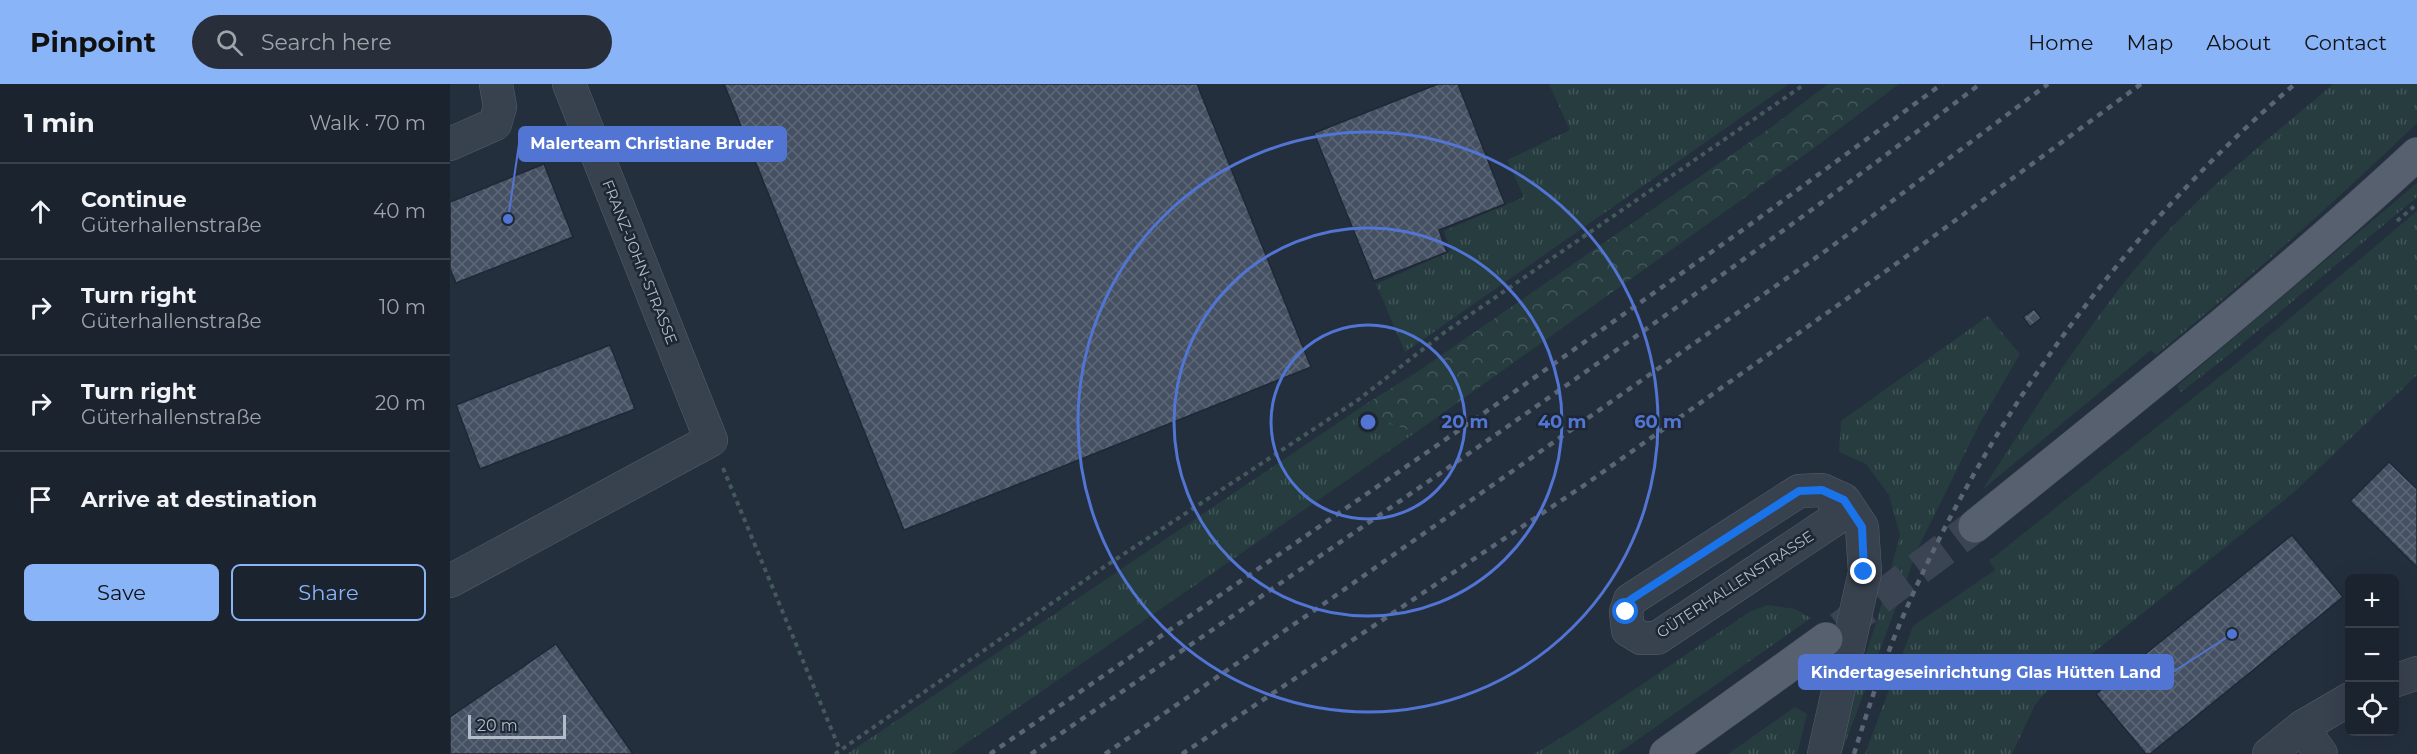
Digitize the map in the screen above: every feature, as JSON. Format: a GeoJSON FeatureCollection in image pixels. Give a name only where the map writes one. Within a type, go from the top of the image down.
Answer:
{"type":"FeatureCollection","features":[{"type":"Feature","properties":{"kind":"main road"},"geometry":{"type":"LineString","coordinates":[[1975,526],[2265,289],[2417,154]]}},
{"type":"Feature","properties":{"kind":"main road"},"geometry":{"type":"LineString","coordinates":[[1666,754],[1826,639]]}},
{"type":"Feature","properties":{"kind":"street"},"geometry":{"type":"LineString","coordinates":[[450,144],[495,124],[500,107],[496,84]]}},
{"type":"Feature","properties":{"kind":"street","name":"FRANZ-JOHN-STRASSE"},"geometry":{"type":"LineString","coordinates":[[568,84],[711,440]]}},
{"type":"Feature","properties":{"kind":"street"},"geometry":{"type":"LineString","coordinates":[[450,581],[711,440]]}},
{"type":"Feature","properties":{"kind":"street","name":"GÜTERHALLENSTRASSE"},"geometry":{"type":"LineString","coordinates":[[1822,490],[1835,496],[1835,519],[1657,638],[1641,638],[1628,630],[1626,612],[1630,600],[1650,587],[1799,491],[1822,490]]}},
{"type":"Feature","properties":{"kind":"street"},"geometry":{"type":"LineString","coordinates":[[1824,754],[1864,572],[1862,527],[1844,500],[1835,496]]}},
{"type":"Feature","properties":{"kind":"street"},"geometry":{"type":"LineString","coordinates":[[2399,679],[2417,673]]}},
{"type":"Feature","properties":{"kind":"street"},"geometry":{"type":"LineString","coordinates":[[2269,754],[2302,727],[2345,701]]}},
{"type":"Feature","properties":{"kind":"street"},"geometry":{"type":"LineString","coordinates":[[2302,727],[2320,754]]}},
{"type":"Feature","properties":{"kind":"path"},"geometry":{"type":"LineString","coordinates":[[835,754],[1101,569],[1358,400],[1445,332],[1805,84]]}},
{"type":"Feature","properties":{"kind":"path"},"geometry":{"type":"LineString","coordinates":[[711,440],[840,750]]}},
{"type":"Feature","properties":{"kind":"green space"},"geometry":{"type":"Polygon","coordinates":[[[1549,84],[1789,84],[1405,352],[1376,284],[1451,251],[1444,231],[1524,197],[1507,160],[1570,130],[1549,84]]]}},
{"type":"Feature","properties":{"kind":"green space"},"geometry":{"type":"Polygon","coordinates":[[[1828,84],[1899,84],[1814,148],[1415,433],[1372,415],[1366,404],[1417,372],[1773,126],[1828,84]]]}},
{"type":"Feature","properties":{"kind":"green space"},"geometry":{"type":"Polygon","coordinates":[[[2333,84],[2417,84],[2417,123],[2321,212],[2190,327],[2156,355],[2151,350],[1982,490],[2110,300],[2158,242],[2221,180],[2333,84]]]}},
{"type":"Feature","properties":{"kind":"green space"},"geometry":{"type":"Polygon","coordinates":[[[2417,183],[2417,197],[2181,392],[2177,386],[2417,183]]]}},
{"type":"Feature","properties":{"kind":"green space"},"geometry":{"type":"Polygon","coordinates":[[[2417,211],[2417,375],[2292,494],[2049,688],[2035,705],[2012,754],[1865,754],[1913,626],[1995,570],[1989,561],[2238,362],[2417,211]]]}},
{"type":"Feature","properties":{"kind":"green space"},"geometry":{"type":"Polygon","coordinates":[[[1988,316],[2020,354],[1981,421],[1919,546],[1841,754],[1842,726],[1877,620],[1900,535],[1889,495],[1866,464],[1839,452],[1841,421],[1988,316]]]}},
{"type":"Feature","properties":{"kind":"green space"},"geometry":{"type":"Polygon","coordinates":[[[1366,404],[1372,415],[1415,433],[951,754],[847,754],[1366,404]]]}},
{"type":"Feature","properties":{"kind":"green space"},"geometry":{"type":"Polygon","coordinates":[[[1768,605],[1795,609],[1811,618],[1617,754],[1534,754],[1574,730],[1751,611],[1768,605]]]}},
{"type":"Feature","properties":{"kind":"green space"},"geometry":{"type":"Polygon","coordinates":[[[1795,707],[1807,714],[1797,754],[1728,754],[1795,707]]]}},
{"type":"Feature","properties":{"kind":"building"},"geometry":{"type":"Polygon","coordinates":[[[724,84],[1197,84],[1311,367],[904,530],[724,84]]]}},
{"type":"Feature","properties":{"kind":"building"},"geometry":{"type":"Polygon","coordinates":[[[1438,84],[1458,84],[1505,204],[1439,230],[1447,252],[1374,281],[1314,133],[1438,84]]]}},
{"type":"Feature","properties":{"kind":"building"},"geometry":{"type":"Polygon","coordinates":[[[544,164],[573,237],[456,283],[450,269],[450,202],[544,164]]]}},
{"type":"Feature","properties":{"kind":"building"},"geometry":{"type":"Polygon","coordinates":[[[2034,309],[2041,318],[2030,327],[2023,317],[2034,309]]]}},
{"type":"Feature","properties":{"kind":"building"},"geometry":{"type":"Polygon","coordinates":[[[610,345],[635,409],[480,469],[456,405],[610,345]]]}},
{"type":"Feature","properties":{"kind":"building"},"geometry":{"type":"Polygon","coordinates":[[[2389,462],[2417,489],[2417,567],[2350,501],[2389,462]]]}},
{"type":"Feature","properties":{"kind":"building"},"geometry":{"type":"Polygon","coordinates":[[[2292,535],[2343,597],[2150,754],[2146,754],[2096,694],[2292,535]]]}},
{"type":"Feature","properties":{"kind":"building"},"geometry":{"type":"Polygon","coordinates":[[[556,644],[633,754],[450,754],[450,717],[556,644]]]}},
{"type":"Feature","properties":{"kind":"tunnel"},"geometry":{"type":"LineString","coordinates":[[1840,628],[1975,526]]}},
{"type":"Feature","properties":{"kind":"railway"},"geometry":{"type":"LineString","coordinates":[[990,754],[1507,397],[1744,229],[1942,84]]}},
{"type":"Feature","properties":{"kind":"railway"},"geometry":{"type":"LineString","coordinates":[[1031,754],[1628,342],[1980,84]]}},
{"type":"Feature","properties":{"kind":"railway"},"geometry":{"type":"LineString","coordinates":[[1105,754],[1325,603],[1831,247],[2048,84]]}},
{"type":"Feature","properties":{"kind":"railway"},"geometry":{"type":"LineString","coordinates":[[1182,754],[1586,484],[1900,261],[2141,84]]}},
{"type":"Feature","properties":{"kind":"railway"},"geometry":{"type":"LineString","coordinates":[[1854,754],[1888,652],[1929,560],[1969,484],[2013,409],[2062,337],[2171,203],[2232,141],[2295,84]]}},
{"type":"Feature","properties":{"kind":"place","name":"Malerteam Christiane Bruder"},"geometry":{"type":"Point","coordinates":[508,219]}},
{"type":"Feature","properties":{"kind":"place","name":"Kindertageseinrichtung Glas Hütten Land"},"geometry":{"type":"Point","coordinates":[2232,634]}},
{"type":"Feature","properties":{"kind":"route"},"geometry":{"type":"LineString","coordinates":[[1626,612],[1630,600],[1799,491],[1822,490],[1844,500],[1862,527],[1864,572]]}}]}
